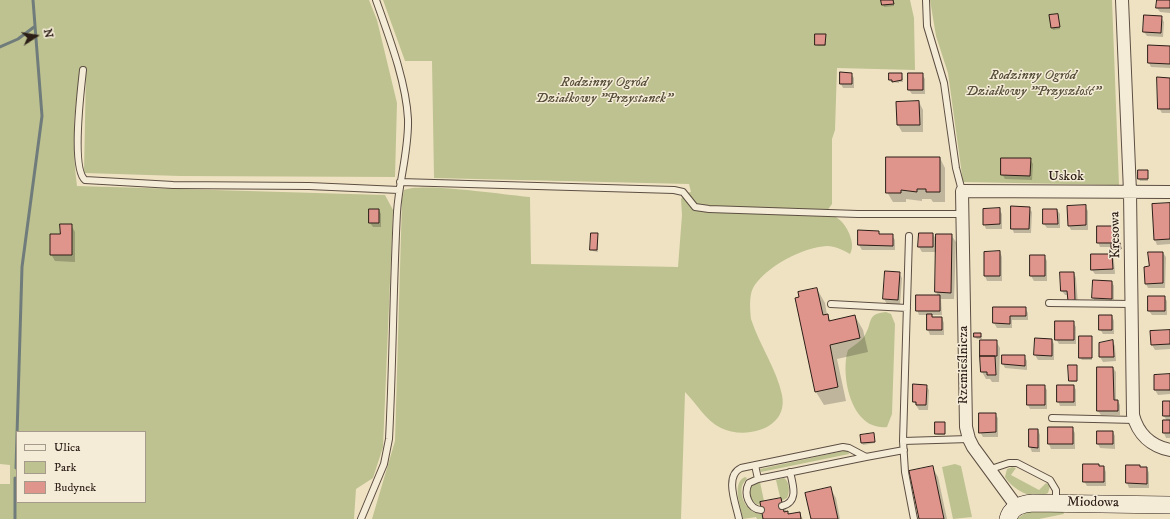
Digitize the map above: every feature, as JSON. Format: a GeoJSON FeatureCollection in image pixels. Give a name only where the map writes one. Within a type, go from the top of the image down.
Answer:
{"type":"FeatureCollection","features":[{"type":"Feature","properties":{"kind":"street","name":"Kresowa"},"geometry":{"type":"LineString","coordinates":[[1122,0],[1130,192],[1135,420],[1139,430],[1148,440],[1170,450]]}},
{"type":"Feature","properties":{"kind":"street","name":"Uskok"},"geometry":{"type":"LineString","coordinates":[[962,191],[1170,192]]}},
{"type":"Feature","properties":{"kind":"street","name":"Rzemieślnicza"},"geometry":{"type":"LineString","coordinates":[[962,191],[965,416],[969,439],[991,469],[1012,513]]}},
{"type":"Feature","properties":{"kind":"street","name":"Miodowa"},"geometry":{"type":"LineString","coordinates":[[1012,513],[1032,503],[1056,502],[1170,505]]}},
{"type":"Feature","properties":{"kind":"lane"},"geometry":{"type":"LineString","coordinates":[[361,519],[384,464],[389,439],[394,274],[399,190],[408,140],[408,119],[405,96],[395,58],[376,0]]}},
{"type":"Feature","properties":{"kind":"lane"},"geometry":{"type":"LineString","coordinates":[[926,0],[927,26],[944,82],[956,168],[962,191]]}},
{"type":"Feature","properties":{"kind":"lane"},"geometry":{"type":"LineString","coordinates":[[83,70],[78,120],[78,146],[80,174],[85,180],[173,185],[309,186],[399,190]]}},
{"type":"Feature","properties":{"kind":"lane"},"geometry":{"type":"LineString","coordinates":[[400,182],[674,190],[683,192],[695,207],[709,209],[858,214],[963,214]]}},
{"type":"Feature","properties":{"kind":"lane"},"geometry":{"type":"LineString","coordinates":[[909,236],[903,441],[905,472],[914,519]]}},
{"type":"Feature","properties":{"kind":"lane"},"geometry":{"type":"LineString","coordinates":[[1049,302],[1132,304]]}},
{"type":"Feature","properties":{"kind":"lane"},"geometry":{"type":"LineString","coordinates":[[831,304],[907,308]]}},
{"type":"Feature","properties":{"kind":"lane"},"geometry":{"type":"LineString","coordinates":[[1052,418],[1135,420]]}},
{"type":"Feature","properties":{"kind":"lane"},"geometry":{"type":"LineString","coordinates":[[903,441],[969,439]]}},
{"type":"Feature","properties":{"kind":"lane"},"geometry":{"type":"LineString","coordinates":[[739,519],[731,482],[732,475],[741,468],[843,447],[849,448],[866,457]]}},
{"type":"Feature","properties":{"kind":"lane"},"geometry":{"type":"LineString","coordinates":[[761,510],[755,509],[750,503],[746,492],[749,483],[758,479],[904,450]]}},
{"type":"Feature","properties":{"kind":"lane"},"geometry":{"type":"LineString","coordinates":[[991,469],[1009,463],[1017,463],[1050,480],[1056,490],[1056,502]]}},
{"type":"Feature","properties":{"kind":"lane"},"geometry":{"type":"LineString","coordinates":[[755,465],[758,479]]}},
{"type":"Feature","properties":{"kind":"lane"},"geometry":{"type":"LineString","coordinates":[[782,506],[790,503],[793,498],[794,489],[790,472]]}},
{"type":"Feature","properties":{"kind":"green space"},"geometry":{"type":"Polygon","coordinates":[[[0,0],[369,0],[377,20],[397,103],[395,177],[180,176],[84,173],[86,70],[80,75],[74,130],[74,159],[77,186],[385,195],[393,210],[383,447],[373,478],[356,489],[354,519],[0,519],[0,484],[10,484],[10,465],[0,464],[0,0]]]}},
{"type":"Feature","properties":{"kind":"green space","name":"Rodzinny Ogród Działkowy \"Przystanek\""},"geometry":{"type":"Polygon","coordinates":[[[383,0],[910,0],[914,18],[915,70],[837,68],[835,130],[832,139],[832,204],[827,211],[841,221],[849,232],[852,241],[852,250],[850,254],[839,248],[827,246],[817,247],[796,254],[766,273],[759,280],[752,291],[750,303],[751,319],[776,376],[782,395],[782,407],[779,416],[772,424],[763,429],[742,433],[731,431],[721,428],[710,421],[685,392],[681,519],[372,519],[395,441],[402,200],[404,190],[428,187],[530,197],[531,264],[678,267],[682,215],[681,199],[686,193],[691,192],[689,184],[434,178],[432,61],[405,61],[383,0]]]}},
{"type":"Feature","properties":{"kind":"green space","name":"Rodzinny Ogród Działkowy \"Przyszłość\""},"geometry":{"type":"Polygon","coordinates":[[[930,0],[1112,0],[1119,185],[963,182],[948,73],[936,36],[930,0]]]}},
{"type":"Feature","properties":{"kind":"green space"},"geometry":{"type":"Polygon","coordinates":[[[886,312],[891,314],[895,324],[892,414],[887,427],[875,426],[865,420],[857,411],[847,386],[846,373],[848,350],[864,337],[871,319],[875,315],[886,312]]]}},
{"type":"Feature","properties":{"kind":"green space"},"geometry":{"type":"Polygon","coordinates":[[[848,450],[849,454],[761,472],[760,469],[848,450]]]}},
{"type":"Feature","properties":{"kind":"green space"},"geometry":{"type":"Polygon","coordinates":[[[955,464],[961,466],[972,517],[953,519],[942,467],[955,464]]]}},
{"type":"Feature","properties":{"kind":"green space"},"geometry":{"type":"Polygon","coordinates":[[[1012,467],[1016,468],[1011,475],[1039,490],[1046,483],[1050,486],[1048,493],[1036,496],[1018,490],[1008,482],[1005,477],[1007,469],[1012,467]]]}},
{"type":"Feature","properties":{"kind":"green space"},"geometry":{"type":"Polygon","coordinates":[[[745,477],[747,478],[742,485],[741,491],[744,501],[749,509],[762,514],[763,519],[757,519],[756,517],[743,519],[738,496],[738,484],[745,477]]]}},
{"type":"Feature","properties":{"kind":"green space"},"geometry":{"type":"Polygon","coordinates":[[[784,478],[789,487],[789,493],[787,498],[781,501],[776,480],[784,478]]]}},
{"type":"Feature","properties":{"kind":"green space"},"geometry":{"type":"Polygon","coordinates":[[[757,481],[760,482],[764,501],[760,502],[760,505],[752,500],[750,495],[751,485],[757,481]]]}},
{"type":"Feature","properties":{"kind":"green space"},"geometry":{"type":"Polygon","coordinates":[[[1029,510],[1063,511],[1064,514],[1039,519],[1017,519],[1029,510]]]}},
{"type":"Feature","properties":{"kind":"building"},"geometry":{"type":"Polygon","coordinates":[[[881,0],[893,0],[894,4],[882,5],[881,0]]]}},
{"type":"Feature","properties":{"kind":"building"},"geometry":{"type":"Polygon","coordinates":[[[1157,0],[1170,0],[1170,8],[1156,8],[1157,0]]]}},
{"type":"Feature","properties":{"kind":"building"},"geometry":{"type":"Polygon","coordinates":[[[1058,14],[1060,27],[1051,28],[1049,15],[1058,14]]]}},
{"type":"Feature","properties":{"kind":"building"},"geometry":{"type":"Polygon","coordinates":[[[1144,15],[1162,16],[1161,33],[1143,32],[1144,15]]]}},
{"type":"Feature","properties":{"kind":"building"},"geometry":{"type":"Polygon","coordinates":[[[815,34],[826,34],[825,45],[815,45],[815,34]]]}},
{"type":"Feature","properties":{"kind":"building"},"geometry":{"type":"Polygon","coordinates":[[[1148,45],[1170,46],[1170,64],[1148,63],[1148,45]]]}},
{"type":"Feature","properties":{"kind":"building"},"geometry":{"type":"Polygon","coordinates":[[[840,72],[852,73],[852,84],[840,84],[840,72]]]}},
{"type":"Feature","properties":{"kind":"building"},"geometry":{"type":"Polygon","coordinates":[[[889,73],[902,73],[902,80],[892,82],[892,80],[889,80],[889,73]]]}},
{"type":"Feature","properties":{"kind":"building"},"geometry":{"type":"Polygon","coordinates":[[[908,73],[923,73],[923,90],[908,90],[908,73]]]}},
{"type":"Feature","properties":{"kind":"building"},"geometry":{"type":"Polygon","coordinates":[[[1157,77],[1170,78],[1170,109],[1158,109],[1157,77]]]}},
{"type":"Feature","properties":{"kind":"building"},"geometry":{"type":"Polygon","coordinates":[[[919,101],[920,125],[897,125],[896,102],[919,101]]]}},
{"type":"Feature","properties":{"kind":"building"},"geometry":{"type":"Polygon","coordinates":[[[886,157],[940,157],[940,192],[926,192],[926,189],[917,189],[917,192],[901,190],[901,193],[886,193],[886,157]]]}},
{"type":"Feature","properties":{"kind":"building"},"geometry":{"type":"Polygon","coordinates":[[[1001,158],[1031,158],[1030,176],[1001,175],[1001,158]]]}},
{"type":"Feature","properties":{"kind":"building"},"geometry":{"type":"Polygon","coordinates":[[[1138,170],[1148,170],[1148,179],[1138,179],[1138,170]]]}},
{"type":"Feature","properties":{"kind":"building"},"geometry":{"type":"Polygon","coordinates":[[[1170,203],[1170,239],[1154,240],[1152,204],[1170,203]]]}},
{"type":"Feature","properties":{"kind":"building"},"geometry":{"type":"Polygon","coordinates":[[[1086,205],[1086,225],[1068,226],[1067,206],[1086,205]]]}},
{"type":"Feature","properties":{"kind":"building"},"geometry":{"type":"Polygon","coordinates":[[[1011,206],[1030,207],[1029,229],[1011,229],[1011,206]]]}},
{"type":"Feature","properties":{"kind":"building"},"geometry":{"type":"Polygon","coordinates":[[[1000,208],[1000,224],[983,225],[983,209],[1000,208]]]}},
{"type":"Feature","properties":{"kind":"building"},"geometry":{"type":"Polygon","coordinates":[[[369,209],[379,209],[379,223],[369,223],[369,209]]]}},
{"type":"Feature","properties":{"kind":"building"},"geometry":{"type":"Polygon","coordinates":[[[1043,209],[1057,209],[1058,224],[1043,224],[1043,209]]]}},
{"type":"Feature","properties":{"kind":"building"},"geometry":{"type":"Polygon","coordinates":[[[60,224],[72,224],[72,255],[50,255],[50,234],[60,234],[60,224]]]}},
{"type":"Feature","properties":{"kind":"building"},"geometry":{"type":"Polygon","coordinates":[[[1097,226],[1117,226],[1117,243],[1097,243],[1097,226]]]}},
{"type":"Feature","properties":{"kind":"building"},"geometry":{"type":"Polygon","coordinates":[[[858,230],[879,231],[879,234],[893,234],[893,246],[858,245],[858,230]]]}},
{"type":"Feature","properties":{"kind":"building"},"geometry":{"type":"Polygon","coordinates":[[[591,233],[598,233],[597,250],[590,250],[591,233]]]}},
{"type":"Feature","properties":{"kind":"building"},"geometry":{"type":"Polygon","coordinates":[[[919,233],[933,233],[933,247],[918,247],[919,233]]]}},
{"type":"Feature","properties":{"kind":"building"},"geometry":{"type":"Polygon","coordinates":[[[936,234],[952,234],[951,293],[935,292],[936,234]]]}},
{"type":"Feature","properties":{"kind":"building"},"geometry":{"type":"Polygon","coordinates":[[[1120,243],[1121,249],[1111,249],[1111,244],[1120,243]]]}},
{"type":"Feature","properties":{"kind":"building"},"geometry":{"type":"Polygon","coordinates":[[[1000,251],[1000,276],[984,276],[984,252],[1000,251]]]}},
{"type":"Feature","properties":{"kind":"building"},"geometry":{"type":"Polygon","coordinates":[[[1148,252],[1163,252],[1163,283],[1145,284],[1144,267],[1149,266],[1148,252]]]}},
{"type":"Feature","properties":{"kind":"building"},"geometry":{"type":"Polygon","coordinates":[[[1091,254],[1112,254],[1113,269],[1091,270],[1091,254]]]}},
{"type":"Feature","properties":{"kind":"building"},"geometry":{"type":"Polygon","coordinates":[[[1030,255],[1045,255],[1045,276],[1030,276],[1030,255]]]}},
{"type":"Feature","properties":{"kind":"building"},"geometry":{"type":"Polygon","coordinates":[[[885,271],[900,272],[898,300],[883,299],[885,271]]]}},
{"type":"Feature","properties":{"kind":"building"},"geometry":{"type":"Polygon","coordinates":[[[1060,272],[1074,272],[1075,300],[1068,301],[1067,291],[1061,291],[1060,272]]]}},
{"type":"Feature","properties":{"kind":"building"},"geometry":{"type":"Polygon","coordinates":[[[1093,280],[1112,281],[1112,299],[1092,298],[1093,280]]]}},
{"type":"Feature","properties":{"kind":"building"},"geometry":{"type":"Polygon","coordinates":[[[817,288],[823,315],[828,314],[829,321],[855,315],[860,338],[830,345],[838,387],[815,392],[795,298],[799,297],[798,292],[817,288]]]}},
{"type":"Feature","properties":{"kind":"building"},"geometry":{"type":"Polygon","coordinates":[[[916,295],[940,295],[940,311],[916,311],[916,295]]]}},
{"type":"Feature","properties":{"kind":"building"},"geometry":{"type":"Polygon","coordinates":[[[1148,296],[1165,296],[1165,311],[1148,311],[1148,296]]]}},
{"type":"Feature","properties":{"kind":"building"},"geometry":{"type":"Polygon","coordinates":[[[993,307],[1026,307],[1026,316],[1010,316],[1010,324],[993,323],[993,307]]]}},
{"type":"Feature","properties":{"kind":"building"},"geometry":{"type":"Polygon","coordinates":[[[927,314],[932,314],[932,317],[942,317],[942,330],[927,330],[927,314]]]}},
{"type":"Feature","properties":{"kind":"building"},"geometry":{"type":"Polygon","coordinates":[[[1099,315],[1112,315],[1112,330],[1099,330],[1099,315]]]}},
{"type":"Feature","properties":{"kind":"building"},"geometry":{"type":"Polygon","coordinates":[[[1055,321],[1074,321],[1074,340],[1055,340],[1055,321]]]}},
{"type":"Feature","properties":{"kind":"building"},"geometry":{"type":"Polygon","coordinates":[[[1170,330],[1170,344],[1151,345],[1150,331],[1170,330]]]}},
{"type":"Feature","properties":{"kind":"building"},"geometry":{"type":"Polygon","coordinates":[[[974,333],[981,333],[981,337],[974,337],[974,333]]]}},
{"type":"Feature","properties":{"kind":"building"},"geometry":{"type":"Polygon","coordinates":[[[1079,336],[1092,336],[1092,358],[1079,358],[1079,336]]]}},
{"type":"Feature","properties":{"kind":"building"},"geometry":{"type":"Polygon","coordinates":[[[1035,338],[1052,339],[1052,356],[1034,355],[1035,338]]]}},
{"type":"Feature","properties":{"kind":"building"},"geometry":{"type":"Polygon","coordinates":[[[980,340],[997,340],[997,356],[980,356],[980,340]]]}},
{"type":"Feature","properties":{"kind":"building"},"geometry":{"type":"Polygon","coordinates":[[[1113,340],[1114,357],[1099,357],[1099,343],[1113,340]]]}},
{"type":"Feature","properties":{"kind":"building"},"geometry":{"type":"Polygon","coordinates":[[[1002,355],[1025,355],[1025,366],[1002,364],[1002,355]]]}},
{"type":"Feature","properties":{"kind":"building"},"geometry":{"type":"Polygon","coordinates":[[[980,356],[995,356],[996,375],[987,375],[987,372],[981,372],[980,356]]]}},
{"type":"Feature","properties":{"kind":"building"},"geometry":{"type":"Polygon","coordinates":[[[1068,365],[1077,365],[1077,381],[1069,381],[1068,365]]]}},
{"type":"Feature","properties":{"kind":"building"},"geometry":{"type":"Polygon","coordinates":[[[1097,367],[1113,367],[1114,400],[1118,400],[1118,411],[1097,411],[1097,367]]]}},
{"type":"Feature","properties":{"kind":"building"},"geometry":{"type":"Polygon","coordinates":[[[1170,374],[1170,390],[1154,390],[1154,375],[1170,374]]]}},
{"type":"Feature","properties":{"kind":"building"},"geometry":{"type":"Polygon","coordinates":[[[913,384],[927,385],[926,405],[916,405],[916,402],[913,402],[913,384]]]}},
{"type":"Feature","properties":{"kind":"building"},"geometry":{"type":"Polygon","coordinates":[[[1027,385],[1045,385],[1045,405],[1027,405],[1027,385]]]}},
{"type":"Feature","properties":{"kind":"building"},"geometry":{"type":"Polygon","coordinates":[[[1057,385],[1074,385],[1074,402],[1057,402],[1057,385]]]}},
{"type":"Feature","properties":{"kind":"building"},"geometry":{"type":"Polygon","coordinates":[[[1163,401],[1170,401],[1170,416],[1163,416],[1163,401]]]}},
{"type":"Feature","properties":{"kind":"building"},"geometry":{"type":"Polygon","coordinates":[[[979,413],[996,413],[996,432],[979,433],[979,413]]]}},
{"type":"Feature","properties":{"kind":"building"},"geometry":{"type":"Polygon","coordinates":[[[1163,420],[1170,420],[1170,433],[1163,433],[1163,420]]]}},
{"type":"Feature","properties":{"kind":"building"},"geometry":{"type":"Polygon","coordinates":[[[935,422],[945,422],[945,434],[935,434],[935,422]]]}},
{"type":"Feature","properties":{"kind":"building"},"geometry":{"type":"Polygon","coordinates":[[[1048,427],[1073,427],[1073,444],[1048,444],[1048,427]]]}},
{"type":"Feature","properties":{"kind":"building"},"geometry":{"type":"Polygon","coordinates":[[[1029,429],[1038,429],[1038,448],[1029,447],[1029,429]]]}},
{"type":"Feature","properties":{"kind":"building"},"geometry":{"type":"Polygon","coordinates":[[[1097,431],[1113,431],[1113,444],[1097,444],[1097,431]]]}},
{"type":"Feature","properties":{"kind":"building"},"geometry":{"type":"Polygon","coordinates":[[[874,433],[875,442],[861,443],[860,435],[874,433]]]}},
{"type":"Feature","properties":{"kind":"building"},"geometry":{"type":"Polygon","coordinates":[[[1083,464],[1099,464],[1099,466],[1104,466],[1104,482],[1083,482],[1083,464]]]}},
{"type":"Feature","properties":{"kind":"building"},"geometry":{"type":"Polygon","coordinates":[[[1126,465],[1140,465],[1140,467],[1147,467],[1147,484],[1126,483],[1126,465]]]}},
{"type":"Feature","properties":{"kind":"building"},"geometry":{"type":"Polygon","coordinates":[[[933,466],[944,519],[919,519],[909,471],[933,466]]]}},
{"type":"Feature","properties":{"kind":"building"},"geometry":{"type":"Polygon","coordinates":[[[831,487],[838,519],[811,519],[805,493],[831,487]]]}},
{"type":"Feature","properties":{"kind":"building"},"geometry":{"type":"Polygon","coordinates":[[[781,498],[784,512],[788,511],[788,514],[800,512],[801,519],[763,519],[760,502],[781,498]]]}},
{"type":"Feature","properties":{"kind":"waterway"},"geometry":{"type":"LineString","coordinates":[[17,431],[22,267],[42,116],[33,0]]}},
{"type":"Feature","properties":{"kind":"waterway"},"geometry":{"type":"LineString","coordinates":[[0,47],[18,39],[34,27]]}},
{"type":"Feature","properties":{"kind":"waterway"},"geometry":{"type":"LineString","coordinates":[[15,478],[15,519]]}}]}
